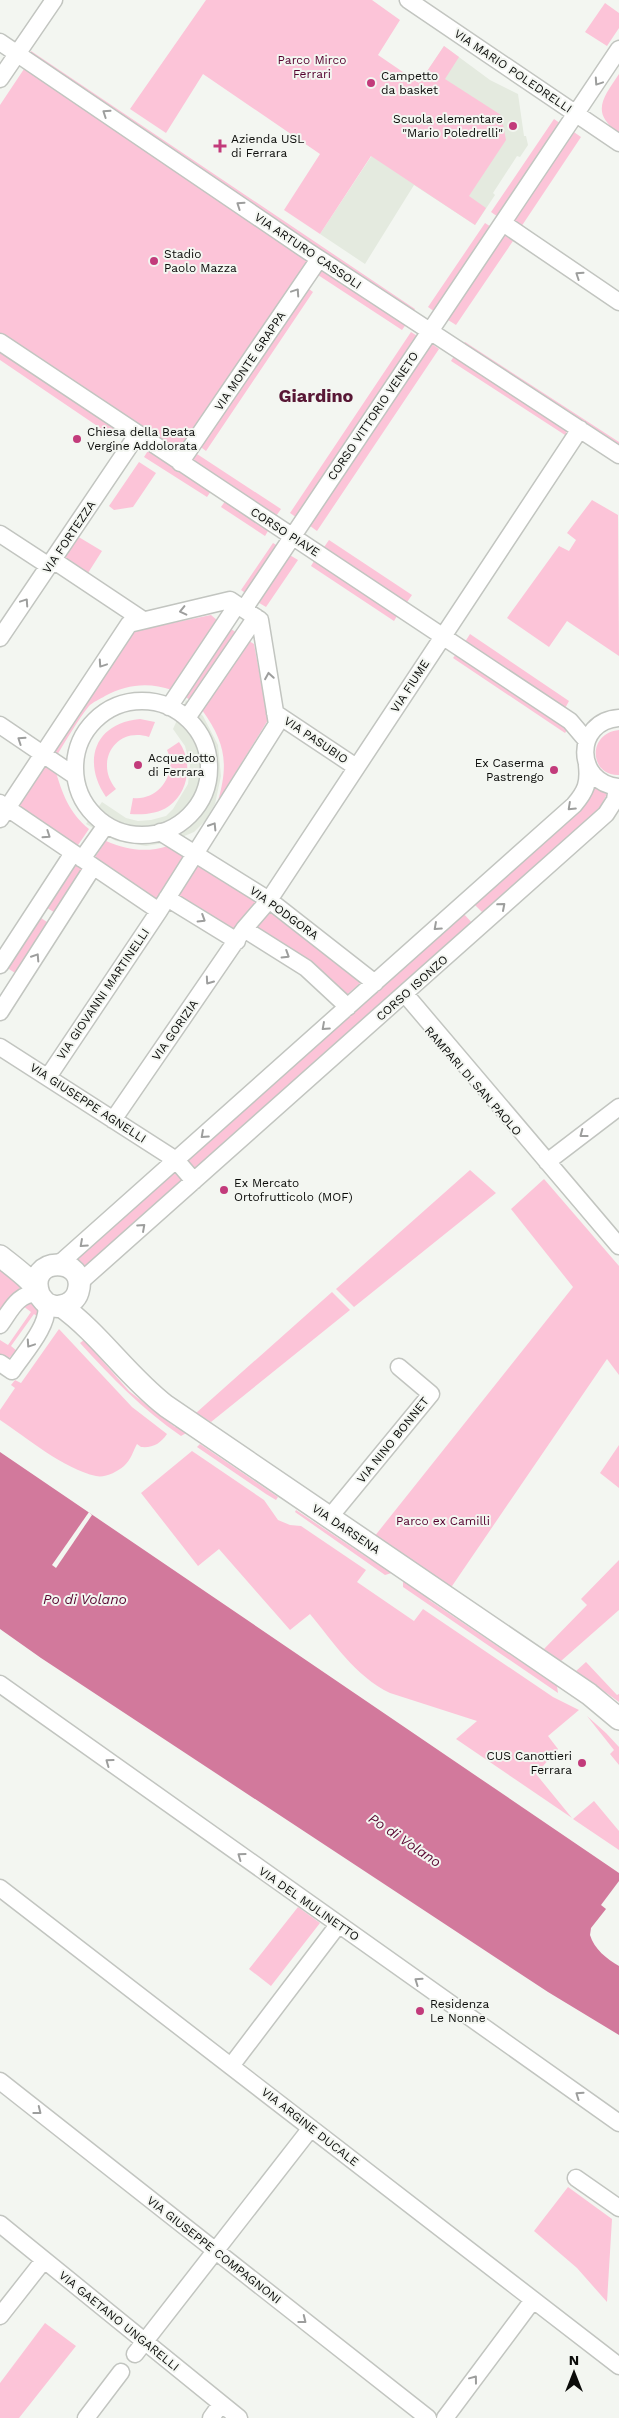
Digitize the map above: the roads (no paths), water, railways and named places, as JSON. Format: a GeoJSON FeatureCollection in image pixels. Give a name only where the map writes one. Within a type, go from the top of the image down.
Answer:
{"type":"FeatureCollection","features":[{"type":"Feature","properties":{"kind":"main road"},"geometry":{"type":"LineString","coordinates":[[0,1241],[32,1262],[75,1272],[61,1296]]}},
{"type":"Feature","properties":{"kind":"main road","name":"VIA DARSENA"},"geometry":{"type":"LineString","coordinates":[[0,1256],[22,1274],[61,1296]]}},
{"type":"Feature","properties":{"kind":"main road","name":"VIA DARSENA"},"geometry":{"type":"LineString","coordinates":[[53,1266],[38,1279],[61,1296],[84,1325],[127,1372],[159,1401],[589,1694],[619,1719]]}},
{"type":"Feature","properties":{"kind":"street"},"geometry":{"type":"LineString","coordinates":[[0,79],[54,0]]}},
{"type":"Feature","properties":{"kind":"street","name":"VIA MARIO POLEDRELLI"},"geometry":{"type":"LineString","coordinates":[[408,0],[619,143]]}},
{"type":"Feature","properties":{"kind":"street","name":"VIA ARTURO CASSOLI"},"geometry":{"type":"LineString","coordinates":[[0,42],[314,255],[619,455]]}},
{"type":"Feature","properties":{"kind":"street","name":"CORSO VITTORIO VENETO"},"geometry":{"type":"LineString","coordinates":[[246,610],[292,537],[619,50]]}},
{"type":"Feature","properties":{"kind":"street"},"geometry":{"type":"LineString","coordinates":[[503,224],[619,302]]}},
{"type":"Feature","properties":{"kind":"street","name":"VIA MONTE GRAPPA"},"geometry":{"type":"LineString","coordinates":[[180,463],[314,255]]}},
{"type":"Feature","properties":{"kind":"street","name":"CORSO PIAVE"},"geometry":{"type":"LineString","coordinates":[[0,342],[591,734]]}},
{"type":"Feature","properties":{"kind":"street","name":"VIA FIUME"},"geometry":{"type":"LineString","coordinates":[[241,935],[269,900],[580,429]]}},
{"type":"Feature","properties":{"kind":"street","name":"VIA FORTEZZA"},"geometry":{"type":"LineString","coordinates":[[0,638],[137,434]]}},
{"type":"Feature","properties":{"kind":"street"},"geometry":{"type":"LineString","coordinates":[[0,534],[143,620]]}},
{"type":"Feature","properties":{"kind":"street"},"geometry":{"type":"LineString","coordinates":[[275,713],[260,620],[230,600],[129,624],[2,810],[83,860],[163,905],[241,935],[306,968],[348,1006]]}},
{"type":"Feature","properties":{"kind":"street"},"geometry":{"type":"LineString","coordinates":[[169,707],[246,610]]}},
{"type":"Feature","properties":{"kind":"street"},"geometry":{"type":"LineString","coordinates":[[187,718],[246,610]]}},
{"type":"Feature","properties":{"kind":"street"},"geometry":{"type":"LineString","coordinates":[[135,701],[151,702],[169,707],[187,718],[200,735],[207,751],[209,769],[206,786],[200,801],[190,814],[174,826],[160,832],[136,835],[122,832],[106,825],[85,805],[75,776],[74,761],[80,741],[91,723],[102,713],[115,706],[135,701]]}},
{"type":"Feature","properties":{"kind":"street","name":"VIA PASUBIO"},"geometry":{"type":"LineString","coordinates":[[275,713],[356,768]]}},
{"type":"Feature","properties":{"kind":"street","name":"VIA GIOVANNI MARTINELLI"},"geometry":{"type":"LineString","coordinates":[[48,1078],[163,905],[277,724],[275,713]]}},
{"type":"Feature","properties":{"kind":"street"},"geometry":{"type":"LineString","coordinates":[[53,1266],[176,1160],[348,1006],[372,981],[463,904],[580,798],[587,785],[585,754],[591,734],[603,722],[619,718]]}},
{"type":"Feature","properties":{"kind":"street"},"geometry":{"type":"LineString","coordinates":[[0,725],[75,776]]}},
{"type":"Feature","properties":{"kind":"street"},"geometry":{"type":"LineString","coordinates":[[587,765],[590,772],[600,781],[618,787]]}},
{"type":"Feature","properties":{"kind":"street","name":"CORSO ISONZO"},"geometry":{"type":"LineString","coordinates":[[61,1296],[194,1181],[606,814],[615,800],[618,787]]}},
{"type":"Feature","properties":{"kind":"street"},"geometry":{"type":"LineString","coordinates":[[20,981],[0,966],[38,908],[83,860],[106,825]]}},
{"type":"Feature","properties":{"kind":"street","name":"VIA PODGORA"},"geometry":{"type":"LineString","coordinates":[[160,832],[269,900],[372,981]]}},
{"type":"Feature","properties":{"kind":"street"},"geometry":{"type":"LineString","coordinates":[[0,1012],[58,921],[83,860]]}},
{"type":"Feature","properties":{"kind":"street"},"geometry":{"type":"LineString","coordinates":[[463,904],[482,924]]}},
{"type":"Feature","properties":{"kind":"street"},"geometry":{"type":"LineString","coordinates":[[38,908],[58,921]]}},
{"type":"Feature","properties":{"kind":"street","name":"VIA GORIZIA"},"geometry":{"type":"LineString","coordinates":[[113,1120],[241,935]]}},
{"type":"Feature","properties":{"kind":"street","name":"RAMPARI DI SAN PAOLO"},"geometry":{"type":"LineString","coordinates":[[403,996],[536,1154],[547,1162],[619,1246]]}},
{"type":"Feature","properties":{"kind":"street","name":"VIA GIUSEPPE AGNELLI"},"geometry":{"type":"LineString","coordinates":[[0,1048],[176,1160]]}},
{"type":"Feature","properties":{"kind":"street"},"geometry":{"type":"LineString","coordinates":[[547,1162],[619,1107]]}},
{"type":"Feature","properties":{"kind":"street"},"geometry":{"type":"LineString","coordinates":[[176,1160],[194,1181]]}},
{"type":"Feature","properties":{"kind":"street"},"geometry":{"type":"LineString","coordinates":[[0,1325],[19,1299],[30,1293],[61,1296]]}},
{"type":"Feature","properties":{"kind":"street"},"geometry":{"type":"LineString","coordinates":[[0,1363],[12,1371],[45,1322],[48,1311],[61,1296]]}},
{"type":"Feature","properties":{"kind":"street","name":"VIA NINO BONNET"},"geometry":{"type":"LineString","coordinates":[[329,1518],[431,1394],[399,1367]]}},
{"type":"Feature","properties":{"kind":"street","name":"VIA DEL MULINETTO"},"geometry":{"type":"LineString","coordinates":[[0,1684],[619,2123]]}},
{"type":"Feature","properties":{"kind":"street","name":"VIA ARGINE DUCALE"},"geometry":{"type":"LineString","coordinates":[[0,1888],[619,2366]]}},
{"type":"Feature","properties":{"kind":"street"},"geometry":{"type":"LineString","coordinates":[[231,2066],[338,1925]]}},
{"type":"Feature","properties":{"kind":"street","name":"VIA GIUSEPPE COMPAGNONI"},"geometry":{"type":"LineString","coordinates":[[0,2081],[216,2251],[416,2415]]}},
{"type":"Feature","properties":{"kind":"street"},"geometry":{"type":"LineString","coordinates":[[140,2348],[311,2128]]}},
{"type":"Feature","properties":{"kind":"street"},"geometry":{"type":"LineString","coordinates":[[576,2178],[619,2208]]}},
{"type":"Feature","properties":{"kind":"street","name":"VIA GAETANO UNGARELLI"},"geometry":{"type":"LineString","coordinates":[[0,2224],[44,2260],[140,2348],[239,2418]]}},
{"type":"Feature","properties":{"kind":"street"},"geometry":{"type":"LineString","coordinates":[[0,2316],[44,2260]]}},
{"type":"Feature","properties":{"kind":"street"},"geometry":{"type":"LineString","coordinates":[[445,2418],[533,2300]]}},
{"type":"Feature","properties":{"kind":"street"},"geometry":{"type":"LineString","coordinates":[[86,2418],[122,2372]]}},
{"type":"Feature","properties":{"kind":"street"},"geometry":{"type":"LineString","coordinates":[[211,2418],[221,2404]]}},
{"type":"Feature","properties":{"kind":"water","name":"Po di Volano"},"geometry":{"type":"Polygon","coordinates":[[[0,1452],[619,1873],[619,1881],[601,1905],[606,1909],[591,1928],[590,1935],[602,1953],[619,1966],[619,2035],[548,1992],[41,1658],[0,1629],[0,1452]]]}},
{"type":"Feature","properties":{"kind":"place","name":"Campetto da basket"},"geometry":{"type":"Point","coordinates":[371,83]}},
{"type":"Feature","properties":{"kind":"place","name":"Scuola elementare \"Mario Poledrelli\""},"geometry":{"type":"Point","coordinates":[513,126]}},
{"type":"Feature","properties":{"kind":"place","name":"Azienda USL di Ferrara"},"geometry":{"type":"Point","coordinates":[220,146]}},
{"type":"Feature","properties":{"kind":"place","name":"Stadio Paolo Mazza"},"geometry":{"type":"Point","coordinates":[154,261]}},
{"type":"Feature","properties":{"kind":"place","name":"Chiesa della Beata Vergine Addolorata"},"geometry":{"type":"Point","coordinates":[77,439]}},
{"type":"Feature","properties":{"kind":"place","name":"Acquedotto di Ferrara"},"geometry":{"type":"Point","coordinates":[138,765]}},
{"type":"Feature","properties":{"kind":"place","name":"Ex Caserma Pastrengo"},"geometry":{"type":"Point","coordinates":[554,770]}},
{"type":"Feature","properties":{"kind":"place","name":"Ex Mercato Ortofrutticolo (MOF)"},"geometry":{"type":"Point","coordinates":[224,1190]}},
{"type":"Feature","properties":{"kind":"place","name":"CUS Canottieri Ferrara"},"geometry":{"type":"Point","coordinates":[582,1763]}},
{"type":"Feature","properties":{"kind":"place","name":"Residenza Le Nonne"},"geometry":{"type":"Point","coordinates":[420,2011]}},
{"type":"Feature","properties":{"kind":"district","name":"Giardino"},"geometry":{"type":"Point","coordinates":[316,396]}},
{"type":"Feature","properties":{"kind":"park label","name":"Parco Mirco Ferrari"},"geometry":{"type":"Point","coordinates":[312,67]}},
{"type":"Feature","properties":{"kind":"park label","name":"Parco ex Camilli"},"geometry":{"type":"Point","coordinates":[443,1521]}}]}
